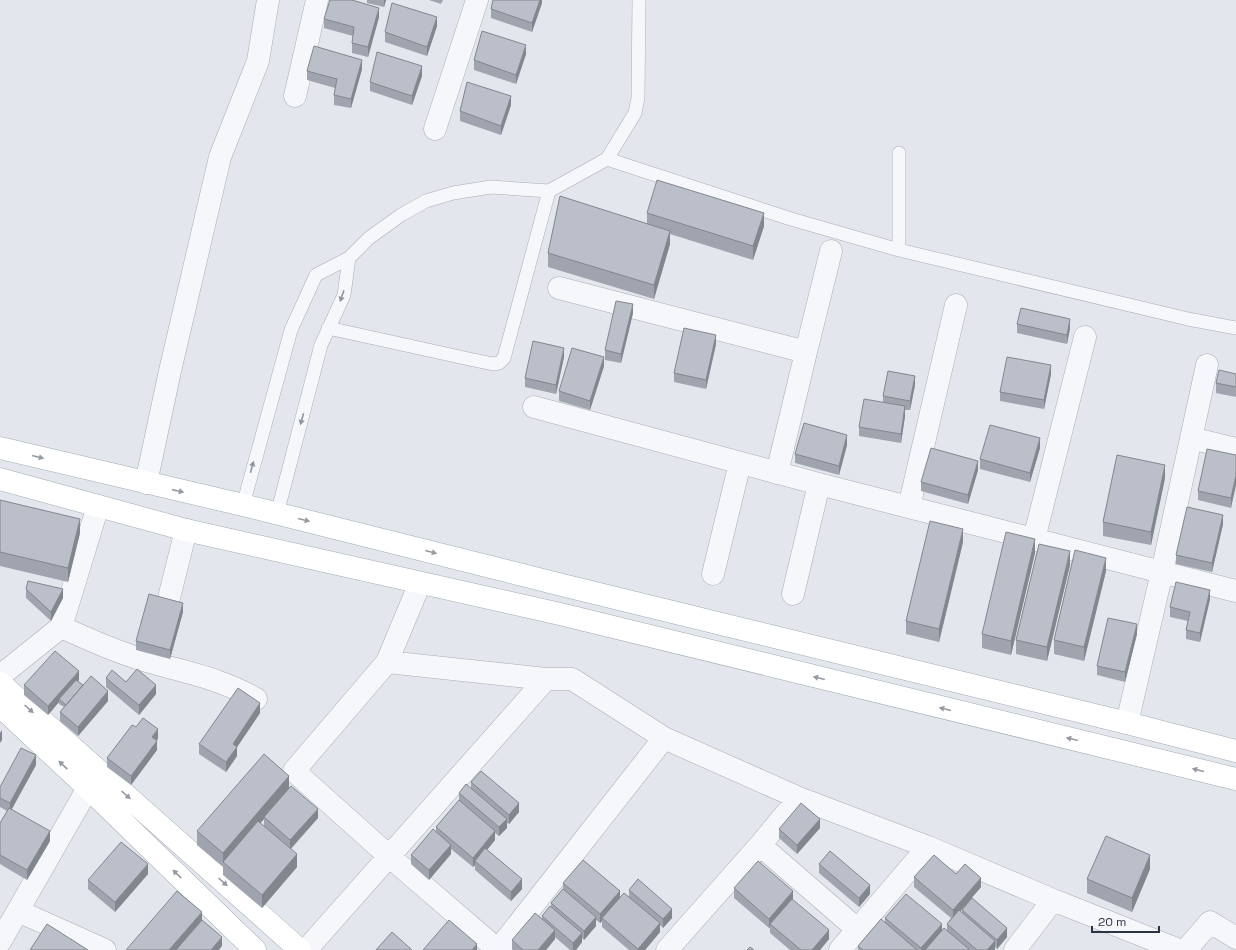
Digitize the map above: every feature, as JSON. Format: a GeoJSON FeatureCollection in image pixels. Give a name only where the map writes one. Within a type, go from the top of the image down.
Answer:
{"type":"FeatureCollection","features":[{"type":"Feature","properties":{"kind":"main road"},"geometry":{"type":"LineString","coordinates":[[0,448],[243,505],[1236,751]]}},
{"type":"Feature","properties":{"kind":"main road"},"geometry":{"type":"LineString","coordinates":[[0,479],[186,530],[560,614],[1236,779]]}},
{"type":"Feature","properties":{"kind":"main road"},"geometry":{"type":"LineString","coordinates":[[0,683],[295,948]]}},
{"type":"Feature","properties":{"kind":"main road"},"geometry":{"type":"LineString","coordinates":[[0,706],[88,788],[255,950]]}},
{"type":"Feature","properties":{"kind":"street"},"geometry":{"type":"LineString","coordinates":[[146,483],[170,371],[220,157],[258,61],[268,0]]}},
{"type":"Feature","properties":{"kind":"street"},"geometry":{"type":"LineString","coordinates":[[295,96],[317,0]]}},
{"type":"Feature","properties":{"kind":"street"},"geometry":{"type":"LineString","coordinates":[[435,129],[477,0]]}},
{"type":"Feature","properties":{"kind":"street"},"geometry":{"type":"LineString","coordinates":[[777,473],[831,251]]}},
{"type":"Feature","properties":{"kind":"street"},"geometry":{"type":"LineString","coordinates":[[558,288],[806,352]]}},
{"type":"Feature","properties":{"kind":"street"},"geometry":{"type":"LineString","coordinates":[[909,507],[956,305]]}},
{"type":"Feature","properties":{"kind":"street"},"geometry":{"type":"LineString","coordinates":[[1034,539],[1085,337]]}},
{"type":"Feature","properties":{"kind":"street"},"geometry":{"type":"LineString","coordinates":[[1127,723],[1162,572],[1207,365]]}},
{"type":"Feature","properties":{"kind":"street"},"geometry":{"type":"LineString","coordinates":[[534,407],[777,473],[1236,591]]}},
{"type":"Feature","properties":{"kind":"street"},"geometry":{"type":"LineString","coordinates":[[1191,438],[1236,449]]}},
{"type":"Feature","properties":{"kind":"street"},"geometry":{"type":"LineString","coordinates":[[713,574],[740,463]]}},
{"type":"Feature","properties":{"kind":"street"},"geometry":{"type":"LineString","coordinates":[[792,594],[819,484]]}},
{"type":"Feature","properties":{"kind":"street"},"geometry":{"type":"LineString","coordinates":[[0,676],[61,628],[98,506]]}},
{"type":"Feature","properties":{"kind":"street"},"geometry":{"type":"LineString","coordinates":[[169,598],[186,530]]}},
{"type":"Feature","properties":{"kind":"street"},"geometry":{"type":"LineString","coordinates":[[420,583],[387,662],[294,771],[390,857],[498,950],[664,738]]}},
{"type":"Feature","properties":{"kind":"street"},"geometry":{"type":"LineString","coordinates":[[61,628],[149,662],[216,679],[238,688],[256,699]]}},
{"type":"Feature","properties":{"kind":"street"},"geometry":{"type":"LineString","coordinates":[[387,662],[546,679],[572,679],[664,738],[799,798],[928,847],[1053,900],[1179,950]]}},
{"type":"Feature","properties":{"kind":"street"},"geometry":{"type":"LineString","coordinates":[[295,948],[390,857],[546,679]]}},
{"type":"Feature","properties":{"kind":"street"},"geometry":{"type":"LineString","coordinates":[[0,942],[88,788]]}},
{"type":"Feature","properties":{"kind":"street"},"geometry":{"type":"LineString","coordinates":[[667,950],[760,845],[799,798]]}},
{"type":"Feature","properties":{"kind":"street"},"geometry":{"type":"LineString","coordinates":[[760,845],[858,929]]}},
{"type":"Feature","properties":{"kind":"street"},"geometry":{"type":"LineString","coordinates":[[840,950],[928,847]]}},
{"type":"Feature","properties":{"kind":"street"},"geometry":{"type":"LineString","coordinates":[[1015,950],[1053,900]]}},
{"type":"Feature","properties":{"kind":"street"},"geometry":{"type":"LineString","coordinates":[[18,911],[105,950]]}},
{"type":"Feature","properties":{"kind":"street"},"geometry":{"type":"LineString","coordinates":[[1186,950],[1210,922],[1236,938]]}},
{"type":"Feature","properties":{"kind":"lane"},"geometry":{"type":"LineString","coordinates":[[243,505],[291,330],[316,275],[348,258],[369,238],[401,214],[426,202],[453,193],[492,187],[549,191],[607,160],[635,113],[638,98],[639,0]]}},
{"type":"Feature","properties":{"kind":"lane"},"geometry":{"type":"LineString","coordinates":[[899,153],[899,250]]}},
{"type":"Feature","properties":{"kind":"lane"},"geometry":{"type":"LineString","coordinates":[[607,160],[791,219],[899,250],[1188,319],[1236,328]]}},
{"type":"Feature","properties":{"kind":"lane"},"geometry":{"type":"LineString","coordinates":[[328,328],[477,361],[493,364],[499,363],[504,358],[549,191]]}},
{"type":"Feature","properties":{"kind":"lane"},"geometry":{"type":"LineString","coordinates":[[277,514],[321,344],[344,295],[348,258]]}},
{"type":"Feature","properties":{"kind":"building"},"geometry":{"type":"Polygon","coordinates":[[[330,0],[352,0],[379,8],[368,47],[352,43],[354,27],[324,19],[330,0]]]}},
{"type":"Feature","properties":{"kind":"building"},"geometry":{"type":"Polygon","coordinates":[[[493,0],[540,0],[532,23],[491,9],[493,0]]]}},
{"type":"Feature","properties":{"kind":"building"},"geometry":{"type":"Polygon","coordinates":[[[392,3],[437,17],[427,47],[385,32],[392,3]]]}},
{"type":"Feature","properties":{"kind":"building"},"geometry":{"type":"Polygon","coordinates":[[[482,31],[526,45],[516,75],[474,60],[482,31]]]}},
{"type":"Feature","properties":{"kind":"building"},"geometry":{"type":"Polygon","coordinates":[[[314,46],[362,60],[351,99],[334,95],[337,79],[307,71],[314,46]]]}},
{"type":"Feature","properties":{"kind":"building"},"geometry":{"type":"Polygon","coordinates":[[[377,52],[422,66],[412,96],[370,82],[377,52]]]}},
{"type":"Feature","properties":{"kind":"building"},"geometry":{"type":"Polygon","coordinates":[[[467,82],[511,96],[501,126],[460,111],[467,82]]]}},
{"type":"Feature","properties":{"kind":"building"},"geometry":{"type":"Polygon","coordinates":[[[657,180],[764,213],[753,246],[647,213],[657,180]]]}},
{"type":"Feature","properties":{"kind":"building"},"geometry":{"type":"Polygon","coordinates":[[[560,196],[670,231],[654,285],[548,253],[560,196]]]}},
{"type":"Feature","properties":{"kind":"building"},"geometry":{"type":"Polygon","coordinates":[[[616,301],[633,304],[621,354],[605,350],[616,301]]]}},
{"type":"Feature","properties":{"kind":"building"},"geometry":{"type":"Polygon","coordinates":[[[1021,308],[1070,319],[1067,335],[1017,324],[1021,308]]]}},
{"type":"Feature","properties":{"kind":"building"},"geometry":{"type":"Polygon","coordinates":[[[684,328],[716,335],[706,380],[674,373],[684,328]]]}},
{"type":"Feature","properties":{"kind":"building"},"geometry":{"type":"Polygon","coordinates":[[[533,341],[564,348],[556,385],[525,378],[533,341]]]}},
{"type":"Feature","properties":{"kind":"building"},"geometry":{"type":"Polygon","coordinates":[[[572,348],[604,357],[590,401],[559,391],[572,348]]]}},
{"type":"Feature","properties":{"kind":"building"},"geometry":{"type":"Polygon","coordinates":[[[1007,357],[1051,365],[1044,400],[1000,392],[1007,357]]]}},
{"type":"Feature","properties":{"kind":"building"},"geometry":{"type":"Polygon","coordinates":[[[1219,370],[1236,374],[1236,387],[1216,383],[1219,370]]]}},
{"type":"Feature","properties":{"kind":"building"},"geometry":{"type":"Polygon","coordinates":[[[888,371],[915,376],[910,401],[883,396],[888,371]]]}},
{"type":"Feature","properties":{"kind":"building"},"geometry":{"type":"Polygon","coordinates":[[[864,399],[905,406],[901,434],[859,427],[864,399]]]}},
{"type":"Feature","properties":{"kind":"building"},"geometry":{"type":"Polygon","coordinates":[[[804,423],[847,435],[839,466],[795,454],[804,423]]]}},
{"type":"Feature","properties":{"kind":"building"},"geometry":{"type":"Polygon","coordinates":[[[990,425],[1040,438],[1030,473],[980,459],[990,425]]]}},
{"type":"Feature","properties":{"kind":"building"},"geometry":{"type":"Polygon","coordinates":[[[931,448],[978,461],[968,495],[921,482],[931,448]]]}},
{"type":"Feature","properties":{"kind":"building"},"geometry":{"type":"Polygon","coordinates":[[[1207,449],[1236,455],[1236,475],[1231,498],[1198,491],[1207,449]]]}},
{"type":"Feature","properties":{"kind":"building"},"geometry":{"type":"Polygon","coordinates":[[[1117,455],[1165,465],[1151,532],[1103,522],[1117,455]]]}},
{"type":"Feature","properties":{"kind":"building"},"geometry":{"type":"Polygon","coordinates":[[[0,500],[80,519],[68,568],[0,552],[0,500]]]}},
{"type":"Feature","properties":{"kind":"building"},"geometry":{"type":"Polygon","coordinates":[[[1187,507],[1223,515],[1212,563],[1176,555],[1187,507]]]}},
{"type":"Feature","properties":{"kind":"building"},"geometry":{"type":"Polygon","coordinates":[[[930,521],[963,529],[939,629],[906,621],[930,521]]]}},
{"type":"Feature","properties":{"kind":"building"},"geometry":{"type":"Polygon","coordinates":[[[1006,532],[1035,539],[1011,641],[982,634],[1006,532]]]}},
{"type":"Feature","properties":{"kind":"building"},"geometry":{"type":"Polygon","coordinates":[[[1039,544],[1070,551],[1047,647],[1016,640],[1039,544]]]}},
{"type":"Feature","properties":{"kind":"building"},"geometry":{"type":"Polygon","coordinates":[[[1075,550],[1106,558],[1084,647],[1054,640],[1075,550]]]}},
{"type":"Feature","properties":{"kind":"building"},"geometry":{"type":"Polygon","coordinates":[[[28,581],[63,589],[51,612],[26,589],[28,581]]]}},
{"type":"Feature","properties":{"kind":"building"},"geometry":{"type":"Polygon","coordinates":[[[1176,582],[1210,590],[1200,633],[1186,630],[1190,612],[1170,607],[1176,582]]]}},
{"type":"Feature","properties":{"kind":"building"},"geometry":{"type":"Polygon","coordinates":[[[149,594],[183,603],[170,650],[136,641],[149,594]]]}},
{"type":"Feature","properties":{"kind":"building"},"geometry":{"type":"Polygon","coordinates":[[[1108,618],[1137,624],[1125,672],[1097,666],[1108,618]]]}},
{"type":"Feature","properties":{"kind":"building"},"geometry":{"type":"Polygon","coordinates":[[[55,651],[79,671],[48,706],[24,685],[55,651]]]}},
{"type":"Feature","properties":{"kind":"building"},"geometry":{"type":"Polygon","coordinates":[[[137,669],[156,685],[139,705],[106,678],[112,670],[126,682],[137,669]]]}},
{"type":"Feature","properties":{"kind":"building"},"geometry":{"type":"Polygon","coordinates":[[[91,676],[108,691],[78,727],[60,712],[91,676]]]}},
{"type":"Feature","properties":{"kind":"building"},"geometry":{"type":"Polygon","coordinates":[[[76,680],[83,685],[66,705],[59,699],[76,680]]]}},
{"type":"Feature","properties":{"kind":"building"},"geometry":{"type":"Polygon","coordinates":[[[238,688],[260,703],[233,744],[237,747],[226,762],[199,744],[238,688]]]}},
{"type":"Feature","properties":{"kind":"building"},"geometry":{"type":"Polygon","coordinates":[[[143,718],[158,729],[152,737],[157,741],[131,776],[107,758],[132,725],[136,727],[143,718]]]}},
{"type":"Feature","properties":{"kind":"building"},"geometry":{"type":"Polygon","coordinates":[[[21,748],[36,755],[10,803],[0,798],[0,787],[21,748]]]}},
{"type":"Feature","properties":{"kind":"building"},"geometry":{"type":"Polygon","coordinates":[[[264,754],[289,776],[223,853],[197,831],[264,754]]]}},
{"type":"Feature","properties":{"kind":"building"},"geometry":{"type":"Polygon","coordinates":[[[481,771],[519,803],[509,815],[471,782],[481,771]]]}},
{"type":"Feature","properties":{"kind":"building"},"geometry":{"type":"Polygon","coordinates":[[[466,784],[507,819],[499,827],[459,793],[466,784]]]}},
{"type":"Feature","properties":{"kind":"building"},"geometry":{"type":"Polygon","coordinates":[[[291,786],[318,809],[290,840],[264,817],[291,786]]]}},
{"type":"Feature","properties":{"kind":"building"},"geometry":{"type":"Polygon","coordinates":[[[459,800],[495,831],[473,858],[436,827],[459,800]]]}},
{"type":"Feature","properties":{"kind":"building"},"geometry":{"type":"Polygon","coordinates":[[[801,803],[820,819],[797,845],[779,829],[801,803]]]}},
{"type":"Feature","properties":{"kind":"building"},"geometry":{"type":"Polygon","coordinates":[[[9,808],[50,831],[27,870],[0,855],[0,823],[9,808]]]}},
{"type":"Feature","properties":{"kind":"building"},"geometry":{"type":"Polygon","coordinates":[[[258,821],[297,854],[262,895],[223,862],[258,821]]]}},
{"type":"Feature","properties":{"kind":"building"},"geometry":{"type":"Polygon","coordinates":[[[433,829],[451,845],[429,870],[411,855],[433,829]]]}},
{"type":"Feature","properties":{"kind":"building"},"geometry":{"type":"Polygon","coordinates":[[[1106,836],[1150,855],[1132,898],[1087,879],[1106,836]]]}},
{"type":"Feature","properties":{"kind":"building"},"geometry":{"type":"Polygon","coordinates":[[[121,842],[148,864],[115,902],[88,880],[121,842]]]}},
{"type":"Feature","properties":{"kind":"building"},"geometry":{"type":"Polygon","coordinates":[[[485,848],[522,879],[511,892],[475,861],[485,848]]]}},
{"type":"Feature","properties":{"kind":"building"},"geometry":{"type":"Polygon","coordinates":[[[830,851],[870,885],[859,898],[819,864],[830,851]]]}},
{"type":"Feature","properties":{"kind":"building"},"geometry":{"type":"Polygon","coordinates":[[[934,855],[956,874],[965,864],[981,878],[953,910],[914,877],[934,855]]]}},
{"type":"Feature","properties":{"kind":"building"},"geometry":{"type":"Polygon","coordinates":[[[583,860],[620,891],[600,914],[563,883],[583,860]]]}},
{"type":"Feature","properties":{"kind":"building"},"geometry":{"type":"Polygon","coordinates":[[[758,861],[793,891],[769,919],[734,888],[758,861]]]}},
{"type":"Feature","properties":{"kind":"building"},"geometry":{"type":"Polygon","coordinates":[[[638,879],[672,909],[663,919],[629,890],[638,879]]]}},
{"type":"Feature","properties":{"kind":"building"},"geometry":{"type":"Polygon","coordinates":[[[563,889],[596,917],[584,931],[551,903],[563,889]]]}},
{"type":"Feature","properties":{"kind":"building"},"geometry":{"type":"Polygon","coordinates":[[[177,891],[202,912],[169,950],[126,950],[177,891]]]}},
{"type":"Feature","properties":{"kind":"building"},"geometry":{"type":"Polygon","coordinates":[[[624,893],[660,923],[638,949],[602,918],[624,893]]]}},
{"type":"Feature","properties":{"kind":"building"},"geometry":{"type":"Polygon","coordinates":[[[906,894],[942,924],[921,948],[885,918],[906,894]]]}},
{"type":"Feature","properties":{"kind":"building"},"geometry":{"type":"Polygon","coordinates":[[[972,898],[1007,928],[997,940],[962,910],[972,898]]]}},
{"type":"Feature","properties":{"kind":"building"},"geometry":{"type":"Polygon","coordinates":[[[792,899],[829,930],[812,950],[801,950],[770,924],[792,899]]]}},
{"type":"Feature","properties":{"kind":"building"},"geometry":{"type":"Polygon","coordinates":[[[550,906],[582,933],[573,943],[542,916],[550,906]]]}},
{"type":"Feature","properties":{"kind":"building"},"geometry":{"type":"Polygon","coordinates":[[[959,910],[995,941],[987,950],[977,950],[947,924],[959,910]]]}},
{"type":"Feature","properties":{"kind":"building"},"geometry":{"type":"Polygon","coordinates":[[[535,913],[555,930],[538,950],[523,950],[512,940],[535,913]]]}},
{"type":"Feature","properties":{"kind":"building"},"geometry":{"type":"Polygon","coordinates":[[[881,919],[917,950],[863,950],[858,946],[881,919]]]}},
{"type":"Feature","properties":{"kind":"building"},"geometry":{"type":"Polygon","coordinates":[[[202,920],[222,937],[211,950],[176,950],[202,920]]]}},
{"type":"Feature","properties":{"kind":"building"},"geometry":{"type":"Polygon","coordinates":[[[449,920],[477,944],[472,950],[423,950],[449,920]]]}},
{"type":"Feature","properties":{"kind":"building"},"geometry":{"type":"Polygon","coordinates":[[[47,924],[88,950],[30,950],[47,924]]]}},
{"type":"Feature","properties":{"kind":"building"},"geometry":{"type":"Polygon","coordinates":[[[944,928],[970,950],[925,950],[944,928]]]}},
{"type":"Feature","properties":{"kind":"building"},"geometry":{"type":"Polygon","coordinates":[[[392,932],[412,950],[376,950],[392,932]]]}},
{"type":"Feature","properties":{"kind":"building"},"geometry":{"type":"Polygon","coordinates":[[[750,947],[754,950],[747,950],[750,947]]]}}]}
